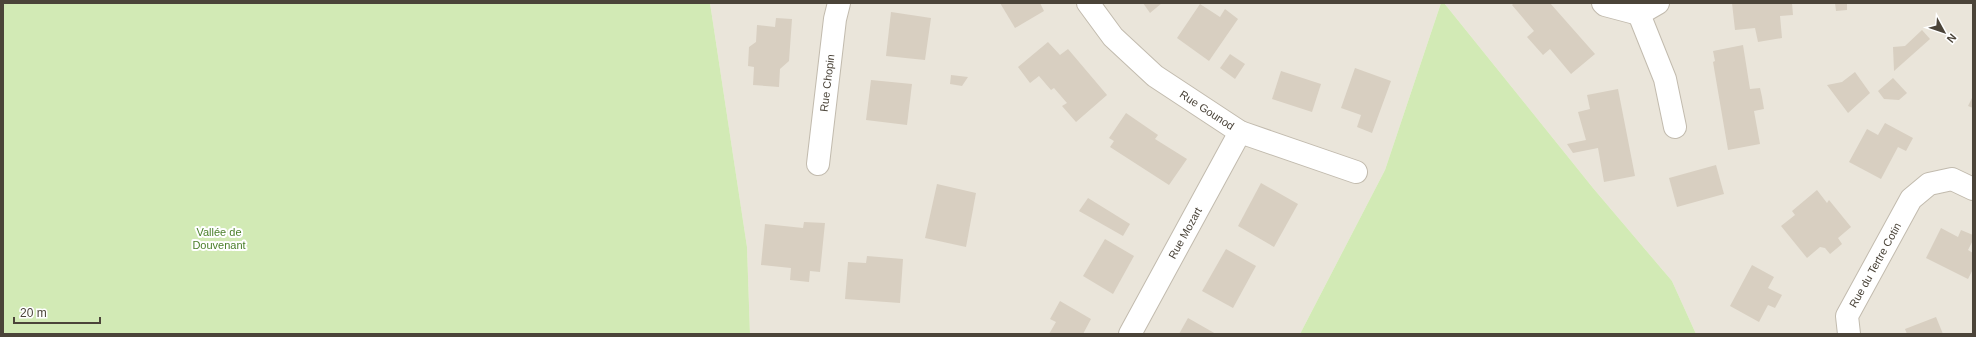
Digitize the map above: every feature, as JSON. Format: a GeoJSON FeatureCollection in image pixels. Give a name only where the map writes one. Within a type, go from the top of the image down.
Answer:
{"type":"FeatureCollection","features":[{"type":"Feature","properties":{"kind":"street","name":"Rue Chopin"},"geometry":{"type":"LineString","coordinates":[[818,164],[835,19],[839,3]]}},
{"type":"Feature","properties":{"kind":"street","name":"Rue Gounod"},"geometry":{"type":"LineString","coordinates":[[1088,3],[1113,37],[1156,76],[1240,132],[1356,172]]}},
{"type":"Feature","properties":{"kind":"street"},"geometry":{"type":"LineString","coordinates":[[1603,3],[1606,5],[1649,8],[1675,127]]}},
{"type":"Feature","properties":{"kind":"street","name":"Rue Mozart"},"geometry":{"type":"LineString","coordinates":[[1130,334],[1240,132]]}},
{"type":"Feature","properties":{"kind":"street","name":"Rue du Tertre Cotin"},"geometry":{"type":"LineString","coordinates":[[1849,334],[1847,316],[1911,199],[1929,184],[1952,179],[1973,189]]}},
{"type":"Feature","properties":{"kind":"shaded area"},"geometry":{"type":"Polygon","coordinates":[[[710,3],[1441,3],[1385,170],[1300,334],[750,334],[747,247],[710,3]]]}},
{"type":"Feature","properties":{"kind":"shaded area"},"geometry":{"type":"Polygon","coordinates":[[[1444,3],[1973,3],[1973,334],[1696,334],[1672,281],[1593,188],[1444,3]]]}},
{"type":"Feature","properties":{"kind":"green space","name":"Vallée de Douvenant"},"geometry":{"type":"Polygon","coordinates":[[[3,3],[710,3],[747,247],[750,334],[3,334],[3,3]]]}},
{"type":"Feature","properties":{"kind":"green space"},"geometry":{"type":"Polygon","coordinates":[[[1441,3],[1444,3],[1593,188],[1672,281],[1696,334],[1300,334],[1385,170],[1441,3]]]}},
{"type":"Feature","properties":{"kind":"building"},"geometry":{"type":"Polygon","coordinates":[[[1000,3],[1040,3],[1044,11],[1015,28],[1000,3]]]}},
{"type":"Feature","properties":{"kind":"building"},"geometry":{"type":"Polygon","coordinates":[[[1143,3],[1162,3],[1150,13],[1143,3]]]}},
{"type":"Feature","properties":{"kind":"building"},"geometry":{"type":"Polygon","coordinates":[[[1514,3],[1550,3],[1595,54],[1571,74],[1550,49],[1543,55],[1527,37],[1534,31],[1512,5],[1514,3]]]}},
{"type":"Feature","properties":{"kind":"building"},"geometry":{"type":"Polygon","coordinates":[[[1732,3],[1792,3],[1793,15],[1780,16],[1782,38],[1758,42],[1755,28],[1735,30],[1732,3]]]}},
{"type":"Feature","properties":{"kind":"building"},"geometry":{"type":"Polygon","coordinates":[[[1835,3],[1847,3],[1847,10],[1836,11],[1835,3]]]}},
{"type":"Feature","properties":{"kind":"building"},"geometry":{"type":"Polygon","coordinates":[[[1200,4],[1220,17],[1225,9],[1238,19],[1209,61],[1177,38],[1200,4]]]}},
{"type":"Feature","properties":{"kind":"building"},"geometry":{"type":"Polygon","coordinates":[[[891,12],[931,18],[925,60],[886,56],[891,12]]]}},
{"type":"Feature","properties":{"kind":"building"},"geometry":{"type":"Polygon","coordinates":[[[776,18],[792,19],[789,61],[780,69],[779,87],[753,85],[754,67],[748,66],[749,47],[756,42],[757,25],[775,27],[776,18]]]}},
{"type":"Feature","properties":{"kind":"building"},"geometry":{"type":"Polygon","coordinates":[[[1922,30],[1930,39],[1894,71],[1893,47],[1905,46],[1922,30]]]}},
{"type":"Feature","properties":{"kind":"building"},"geometry":{"type":"Polygon","coordinates":[[[1048,42],[1060,55],[1068,49],[1107,95],[1076,122],[1062,106],[1067,103],[1054,88],[1051,90],[1039,76],[1030,83],[1018,67],[1048,42]]]}},
{"type":"Feature","properties":{"kind":"building"},"geometry":{"type":"Polygon","coordinates":[[[1743,45],[1750,89],[1760,88],[1762,97],[1764,109],[1754,111],[1760,144],[1728,150],[1713,62],[1715,61],[1713,51],[1743,45]]]}},
{"type":"Feature","properties":{"kind":"building"},"geometry":{"type":"Polygon","coordinates":[[[1230,54],[1245,64],[1235,79],[1220,68],[1230,54]]]}},
{"type":"Feature","properties":{"kind":"building"},"geometry":{"type":"Polygon","coordinates":[[[1355,68],[1391,81],[1372,133],[1357,127],[1361,115],[1341,108],[1355,68]]]}},
{"type":"Feature","properties":{"kind":"building"},"geometry":{"type":"Polygon","coordinates":[[[1281,71],[1321,84],[1312,112],[1272,99],[1281,71]]]}},
{"type":"Feature","properties":{"kind":"building"},"geometry":{"type":"Polygon","coordinates":[[[1855,72],[1870,93],[1848,113],[1827,85],[1842,82],[1855,72]]]}},
{"type":"Feature","properties":{"kind":"building"},"geometry":{"type":"Polygon","coordinates":[[[951,75],[968,77],[962,86],[950,84],[951,75]]]}},
{"type":"Feature","properties":{"kind":"building"},"geometry":{"type":"Polygon","coordinates":[[[1893,78],[1907,93],[1899,100],[1884,99],[1878,91],[1893,78]]]}},
{"type":"Feature","properties":{"kind":"building"},"geometry":{"type":"Polygon","coordinates":[[[871,80],[912,84],[907,125],[866,120],[871,80]]]}},
{"type":"Feature","properties":{"kind":"building"},"geometry":{"type":"Polygon","coordinates":[[[1618,89],[1635,176],[1604,182],[1598,148],[1573,153],[1567,144],[1586,140],[1578,112],[1590,109],[1587,95],[1618,89]]]}},
{"type":"Feature","properties":{"kind":"building"},"geometry":{"type":"Polygon","coordinates":[[[1973,96],[1973,108],[1968,106],[1973,96]]]}},
{"type":"Feature","properties":{"kind":"building"},"geometry":{"type":"Polygon","coordinates":[[[1126,113],[1158,135],[1155,139],[1187,159],[1169,185],[1110,147],[1114,141],[1109,138],[1126,113]]]}},
{"type":"Feature","properties":{"kind":"building"},"geometry":{"type":"Polygon","coordinates":[[[1885,123],[1913,138],[1906,151],[1898,147],[1881,179],[1849,162],[1867,129],[1878,135],[1885,123]]]}},
{"type":"Feature","properties":{"kind":"building"},"geometry":{"type":"Polygon","coordinates":[[[1716,165],[1724,194],[1677,207],[1669,178],[1716,165]]]}},
{"type":"Feature","properties":{"kind":"building"},"geometry":{"type":"Polygon","coordinates":[[[1261,183],[1298,204],[1274,247],[1238,226],[1261,183]]]}},
{"type":"Feature","properties":{"kind":"building"},"geometry":{"type":"Polygon","coordinates":[[[937,184],[976,193],[966,247],[925,238],[937,184]]]}},
{"type":"Feature","properties":{"kind":"building"},"geometry":{"type":"Polygon","coordinates":[[[1817,190],[1827,203],[1829,200],[1851,227],[1838,238],[1842,244],[1830,254],[1825,248],[1820,247],[1807,258],[1781,226],[1795,215],[1792,211],[1817,190]]]}},
{"type":"Feature","properties":{"kind":"building"},"geometry":{"type":"Polygon","coordinates":[[[1088,198],[1130,224],[1123,236],[1079,211],[1088,198]]]}},
{"type":"Feature","properties":{"kind":"building"},"geometry":{"type":"Polygon","coordinates":[[[804,222],[825,223],[820,272],[810,271],[809,282],[790,280],[791,268],[761,265],[765,224],[803,228],[804,222]]]}},
{"type":"Feature","properties":{"kind":"building"},"geometry":{"type":"Polygon","coordinates":[[[1941,228],[1958,237],[1961,230],[1973,235],[1973,240],[1968,250],[1973,253],[1973,269],[1968,279],[1926,258],[1941,228]]]}},
{"type":"Feature","properties":{"kind":"building"},"geometry":{"type":"Polygon","coordinates":[[[1105,239],[1134,256],[1113,294],[1083,276],[1105,239]]]}},
{"type":"Feature","properties":{"kind":"building"},"geometry":{"type":"Polygon","coordinates":[[[1226,249],[1256,266],[1233,308],[1202,291],[1226,249]]]}},
{"type":"Feature","properties":{"kind":"building"},"geometry":{"type":"Polygon","coordinates":[[[867,256],[903,259],[900,303],[845,299],[848,262],[866,263],[867,256]]]}},
{"type":"Feature","properties":{"kind":"building"},"geometry":{"type":"Polygon","coordinates":[[[1752,265],[1774,277],[1768,288],[1782,295],[1775,308],[1768,305],[1759,322],[1730,306],[1752,265]]]}},
{"type":"Feature","properties":{"kind":"building"},"geometry":{"type":"Polygon","coordinates":[[[1060,301],[1091,319],[1083,334],[1049,334],[1056,322],[1050,319],[1060,301]]]}},
{"type":"Feature","properties":{"kind":"building"},"geometry":{"type":"Polygon","coordinates":[[[1936,317],[1943,334],[1907,334],[1905,329],[1936,317]]]}},
{"type":"Feature","properties":{"kind":"building"},"geometry":{"type":"Polygon","coordinates":[[[1188,318],[1216,334],[1179,334],[1188,318]]]}}]}
